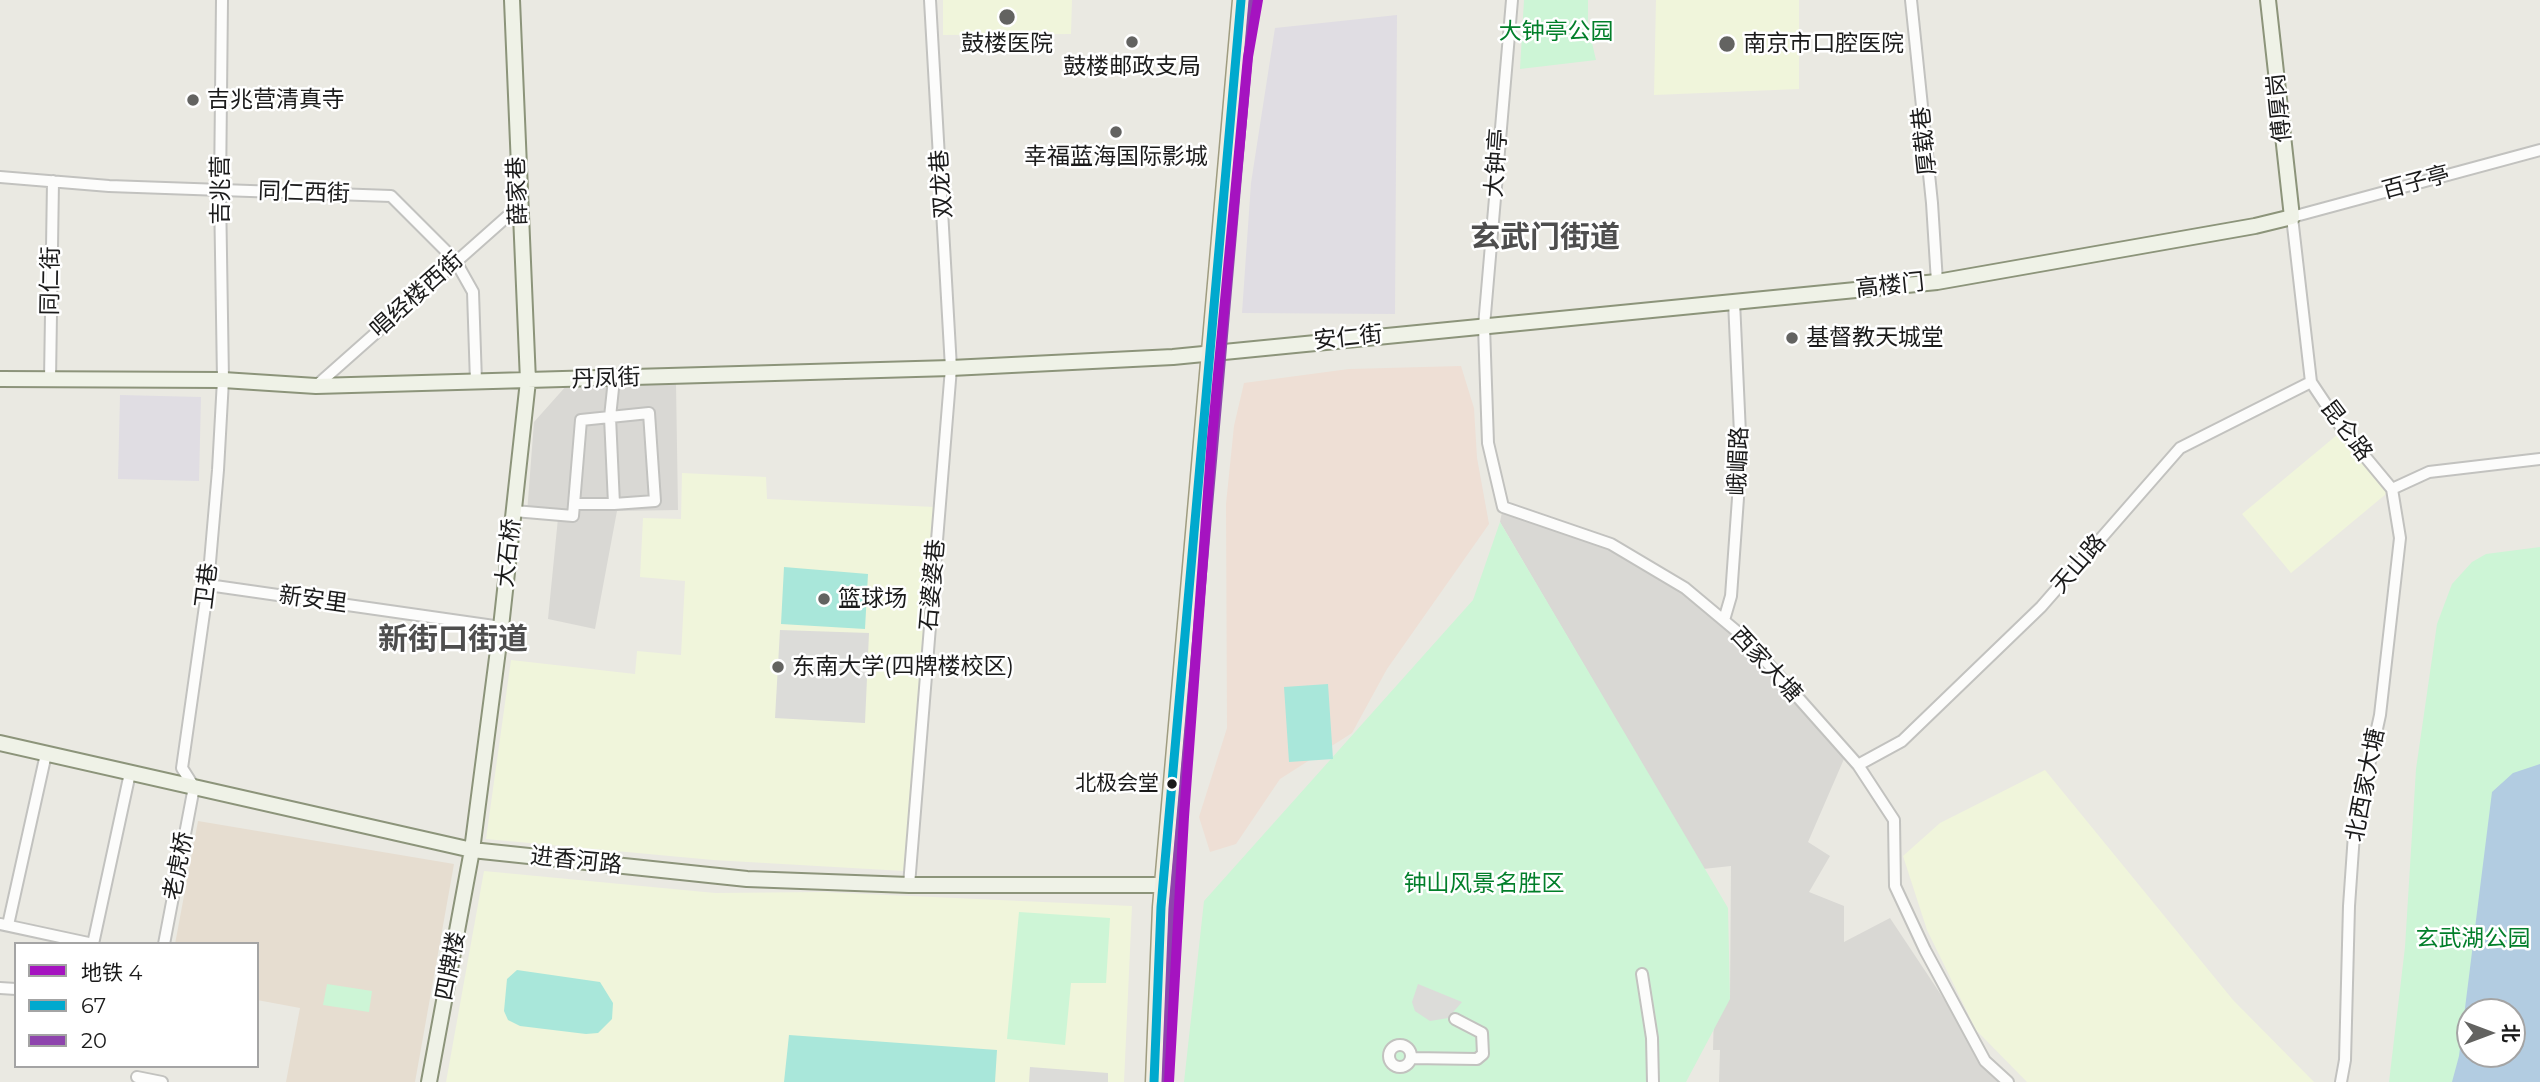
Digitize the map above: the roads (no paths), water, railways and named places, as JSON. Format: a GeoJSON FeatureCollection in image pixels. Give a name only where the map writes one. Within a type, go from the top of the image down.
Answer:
{"type":"FeatureCollection","features":[{"type":"Feature","properties":{"kind":"main road"},"geometry":{"type":"LineString","coordinates":[[1154,1082],[1163,885],[1241,0]]}},
{"type":"Feature","properties":{"kind":"street","name":"吉兆营"},"geometry":{"type":"LineString","coordinates":[[222,0],[220,191],[223,380]]}},
{"type":"Feature","properties":{"kind":"street","name":"薛家巷"},"geometry":{"type":"LineString","coordinates":[[512,0],[528,381]]}},
{"type":"Feature","properties":{"kind":"street","name":"双龙巷"},"geometry":{"type":"LineString","coordinates":[[930,0],[951,368]]}},
{"type":"Feature","properties":{"kind":"street","name":"大钟亭"},"geometry":{"type":"LineString","coordinates":[[1484,326],[1512,0]]}},
{"type":"Feature","properties":{"kind":"street","name":"厚载巷"},"geometry":{"type":"LineString","coordinates":[[1911,0],[1932,203],[1937,282]]}},
{"type":"Feature","properties":{"kind":"street","name":"傅厚岗"},"geometry":{"type":"LineString","coordinates":[[2268,0],[2292,217]]}},
{"type":"Feature","properties":{"kind":"street","name":"百子亭"},"geometry":{"type":"LineString","coordinates":[[2292,217],[2540,150]]}},
{"type":"Feature","properties":{"kind":"street","name":"同仁西街"},"geometry":{"type":"LineString","coordinates":[[0,177],[220,191],[391,196],[455,260],[473,292],[476,382]]}},
{"type":"Feature","properties":{"kind":"street","name":"同仁街"},"geometry":{"type":"LineString","coordinates":[[50,380],[53,181]]}},
{"type":"Feature","properties":{"kind":"street","name":"唱经楼西街"},"geometry":{"type":"LineString","coordinates":[[316,386],[519,206]]}},
{"type":"Feature","properties":{"kind":"street","name":"高楼门"},"geometry":{"type":"LineString","coordinates":[[1484,326],[1937,282],[2255,226],[2292,217]]}},
{"type":"Feature","properties":{"kind":"street","name":"昆仑路"},"geometry":{"type":"LineString","coordinates":[[2292,217],[2311,382],[2343,430],[2392,489]]}},
{"type":"Feature","properties":{"kind":"street","name":"峨嵋路"},"geometry":{"type":"LineString","coordinates":[[1724,620],[1731,596],[1741,456],[1734,302]]}},
{"type":"Feature","properties":{"kind":"street","name":"安仁街"},"geometry":{"type":"LineString","coordinates":[[1211,354],[1484,326]]}},
{"type":"Feature","properties":{"kind":"street","name":"西家大塘"},"geometry":{"type":"LineString","coordinates":[[1484,326],[1489,443],[1503,507],[1611,544],[1685,588],[1746,639],[1858,765],[1894,820],[1895,886],[1925,950],[1985,1061],[2008,1082]]}},
{"type":"Feature","properties":{"kind":"street","name":"丹凤街"},"geometry":{"type":"LineString","coordinates":[[0,379],[223,380],[316,386],[951,368],[1211,354]]}},
{"type":"Feature","properties":{"kind":"street","name":"石婆婆巷"},"geometry":{"type":"LineString","coordinates":[[909,885],[951,368]]}},
{"type":"Feature","properties":{"kind":"street"},"geometry":{"type":"LineString","coordinates":[[614,379],[610,417],[614,504]]}},
{"type":"Feature","properties":{"kind":"street","name":"卫巷"},"geometry":{"type":"LineString","coordinates":[[194,787],[182,768],[208,584],[223,380]]}},
{"type":"Feature","properties":{"kind":"street","name":"大石桥"},"geometry":{"type":"LineString","coordinates":[[472,850],[502,627],[528,381]]}},
{"type":"Feature","properties":{"kind":"street","name":"天山路"},"geometry":{"type":"LineString","coordinates":[[1858,765],[1902,741],[2041,607],[2180,448],[2311,382]]}},
{"type":"Feature","properties":{"kind":"street"},"geometry":{"type":"LineString","coordinates":[[514,511],[573,516],[574,504],[581,420],[649,413],[655,501],[574,504]]}},
{"type":"Feature","properties":{"kind":"street"},"geometry":{"type":"LineString","coordinates":[[2392,489],[2429,472],[2540,459]]}},
{"type":"Feature","properties":{"kind":"street","name":"北西家大塘"},"geometry":{"type":"LineString","coordinates":[[2341,1082],[2345,1060],[2349,906],[2354,834],[2381,715],[2400,538],[2392,489]]}},
{"type":"Feature","properties":{"kind":"street","name":"新安里"},"geometry":{"type":"LineString","coordinates":[[208,584],[502,627]]}},
{"type":"Feature","properties":{"kind":"street","name":"进香河路"},"geometry":{"type":"LineString","coordinates":[[0,743],[472,850],[747,880],[909,885],[1163,885]]}},
{"type":"Feature","properties":{"kind":"street"},"geometry":{"type":"LineString","coordinates":[[46,754],[4,924],[84,942]]}},
{"type":"Feature","properties":{"kind":"street"},"geometry":{"type":"LineString","coordinates":[[93,942],[130,773]]}},
{"type":"Feature","properties":{"kind":"street","name":"老虎桥"},"geometry":{"type":"LineString","coordinates":[[164,942],[194,787]]}},
{"type":"Feature","properties":{"kind":"street","name":"四牌楼"},"geometry":{"type":"LineString","coordinates":[[429,1082],[472,850]]}},
{"type":"Feature","properties":{"kind":"street"},"geometry":{"type":"LineString","coordinates":[[1642,974],[1652,1038],[1653,1082]]}},
{"type":"Feature","properties":{"kind":"street"},"geometry":{"type":"LineString","coordinates":[[1411,1058],[1477,1059],[1483,1054],[1482,1033],[1455,1019]]}},
{"type":"Feature","properties":{"kind":"street"},"geometry":{"type":"LineString","coordinates":[[137,1075],[162,1082]]}},
{"type":"Feature","properties":{"kind":"metro line","name":"4"},"geometry":{"type":"LineString","coordinates":[[1169,1082],[1184,817],[1212,438],[1248,57],[1258,0]]}},
{"type":"Feature","properties":{"kind":"place","name":"鼓楼医院"},"geometry":{"type":"Point","coordinates":[1007,17]}},
{"type":"Feature","properties":{"kind":"place","name":"鼓楼邮政支局"},"geometry":{"type":"Point","coordinates":[1132,42]}},
{"type":"Feature","properties":{"kind":"place","name":"南京市口腔医院"},"geometry":{"type":"Point","coordinates":[1727,44]}},
{"type":"Feature","properties":{"kind":"place","name":"吉兆营清真寺"},"geometry":{"type":"Point","coordinates":[193,100]}},
{"type":"Feature","properties":{"kind":"place","name":"幸福蓝海国际影城"},"geometry":{"type":"Point","coordinates":[1116,132]}},
{"type":"Feature","properties":{"kind":"place","name":"基督教天城堂"},"geometry":{"type":"Point","coordinates":[1792,338]}},
{"type":"Feature","properties":{"kind":"place","name":"篮球场"},"geometry":{"type":"Point","coordinates":[824,599]}},
{"type":"Feature","properties":{"kind":"place","name":"东南大学(四牌楼校区)"},"geometry":{"type":"Point","coordinates":[778,667]}},
{"type":"Feature","properties":{"kind":"place","name":"北极会堂"},"geometry":{"type":"Point","coordinates":[1172,784]}},
{"type":"Feature","properties":{"kind":"district","name":"玄武门街道"},"geometry":{"type":"Point","coordinates":[1545,238]}},
{"type":"Feature","properties":{"kind":"district","name":"新街口街道"},"geometry":{"type":"Point","coordinates":[453,640]}},
{"type":"Feature","properties":{"kind":"park label","name":"大钟亭公园"},"geometry":{"type":"Point","coordinates":[1556,32]}},
{"type":"Feature","properties":{"kind":"park label","name":"钟山风景名胜区"},"geometry":{"type":"Point","coordinates":[1484,884]}},
{"type":"Feature","properties":{"kind":"park label","name":"玄武湖公园"},"geometry":{"type":"Point","coordinates":[2473,939]}}]}
